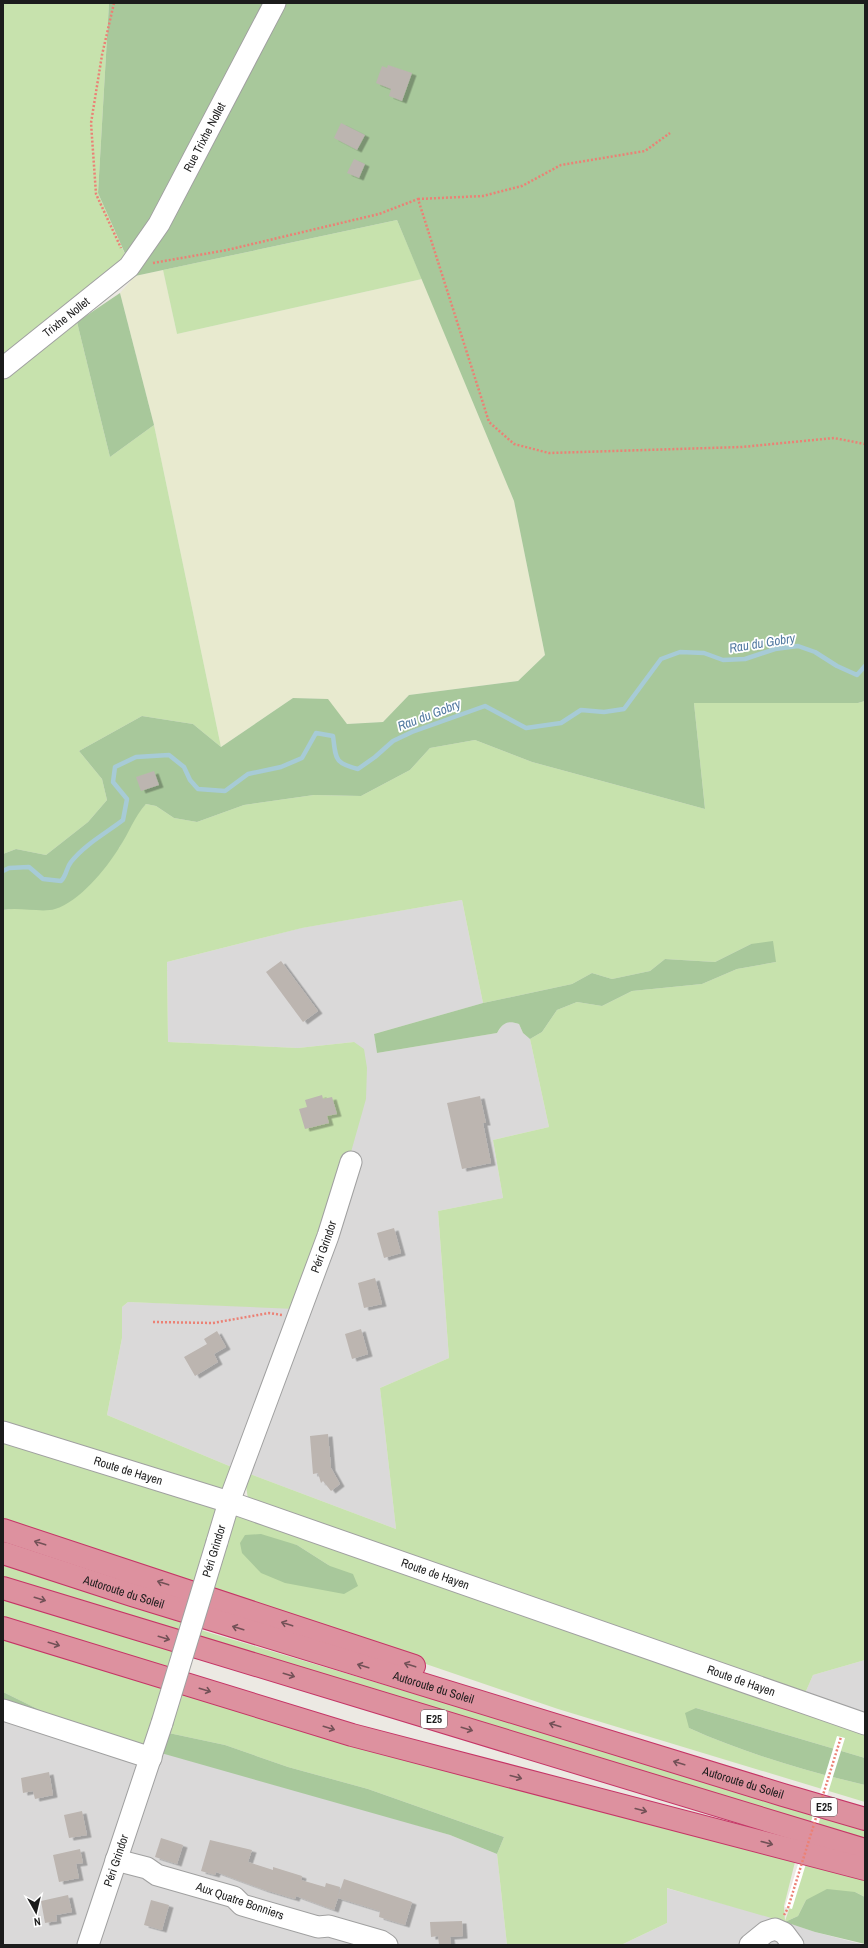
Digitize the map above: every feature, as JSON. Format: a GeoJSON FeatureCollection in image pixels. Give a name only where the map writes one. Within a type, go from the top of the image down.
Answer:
{"type":"FeatureCollection","features":[{"type":"Feature","properties":{"kind":"highway"},"geometry":{"type":"LineString","coordinates":[[3,1530],[425,1670],[453,1694]]}},
{"type":"Feature","properties":{"kind":"highway","name":"Autoroute du Soleil"},"geometry":{"type":"LineString","coordinates":[[3,1553],[132,1595],[865,1819]]}},
{"type":"Feature","properties":{"kind":"highway","name":"E25"},"geometry":{"type":"LineString","coordinates":[[3,1588],[865,1850]]}},
{"type":"Feature","properties":{"kind":"highway"},"geometry":{"type":"LineString","coordinates":[[3,1628],[352,1735],[865,1869]]}},
{"type":"Feature","properties":{"kind":"street","name":"Rue Trixhe Nollet"},"geometry":{"type":"LineString","coordinates":[[129,267],[159,224],[275,3]]}},
{"type":"Feature","properties":{"kind":"street","name":"Trixhe Nollet"},"geometry":{"type":"LineString","coordinates":[[3,368],[129,267]]}},
{"type":"Feature","properties":{"kind":"street","name":"Péri Grindor"},"geometry":{"type":"LineString","coordinates":[[88,1945],[151,1758],[229,1502],[328,1236],[351,1162]]}},
{"type":"Feature","properties":{"kind":"street","name":"Route de Hayen"},"geometry":{"type":"LineString","coordinates":[[3,1432],[229,1502],[865,1724]]}},
{"type":"Feature","properties":{"kind":"street"},"geometry":{"type":"LineString","coordinates":[[3,1710],[151,1758]]}},
{"type":"Feature","properties":{"kind":"street","name":"Aux Quatre Bonniers"},"geometry":{"type":"LineString","coordinates":[[116,1860],[147,1868],[157,1875],[234,1897],[242,1905],[318,1927],[329,1926],[381,1941],[387,1945]]}},
{"type":"Feature","properties":{"kind":"street"},"geometry":{"type":"LineString","coordinates":[[750,1945],[766,1932],[775,1929],[784,1933],[793,1945]]}},
{"type":"Feature","properties":{"kind":"path"},"geometry":{"type":"LineString","coordinates":[[114,3],[102,55],[91,123],[96,194],[129,267],[227,250],[379,214],[418,199],[483,196],[522,186],[561,165],[645,151],[670,133]]}},
{"type":"Feature","properties":{"kind":"path"},"geometry":{"type":"LineString","coordinates":[[418,199],[489,422],[514,444],[549,453],[742,447],[834,438],[865,444]]}},
{"type":"Feature","properties":{"kind":"path"},"geometry":{"type":"LineString","coordinates":[[153,1322],[213,1323],[269,1313],[298,1317]]}},
{"type":"Feature","properties":{"kind":"path"},"geometry":{"type":"LineString","coordinates":[[788,1908],[841,1737]]}},
{"type":"Feature","properties":{"kind":"shaded area"},"geometry":{"type":"Polygon","coordinates":[[[462,900],[483,1003],[374,1034],[377,1053],[497,1033],[504,1023],[510,1021],[519,1024],[523,1033],[530,1039],[549,1127],[493,1140],[503,1198],[438,1211],[449,1358],[380,1388],[396,1529],[234,1468],[107,1415],[122,1338],[122,1307],[128,1302],[296,1308],[354,1042],[298,1048],[168,1042],[167,962],[301,928],[462,900]]]}},
{"type":"Feature","properties":{"kind":"shaded area"},"geometry":{"type":"Polygon","coordinates":[[[865,1660],[865,1732],[803,1698],[813,1675],[865,1660]]]}},
{"type":"Feature","properties":{"kind":"shaded area"},"geometry":{"type":"Polygon","coordinates":[[[3,1702],[450,1835],[497,1854],[507,1945],[3,1945],[3,1702]]]}},
{"type":"Feature","properties":{"kind":"shaded area"},"geometry":{"type":"Polygon","coordinates":[[[666,1888],[768,1916],[815,1932],[865,1945],[621,1945],[667,1923],[666,1888]]]}},
{"type":"Feature","properties":{"kind":"green space"},"geometry":{"type":"Polygon","coordinates":[[[3,3],[109,3],[98,193],[128,261],[3,364],[3,3]]]}},
{"type":"Feature","properties":{"kind":"green space"},"geometry":{"type":"Polygon","coordinates":[[[109,3],[865,3],[865,701],[858,703],[694,703],[705,809],[532,762],[475,740],[430,748],[410,770],[361,796],[314,795],[244,805],[197,822],[174,818],[156,806],[146,804],[138,814],[114,856],[91,884],[73,899],[64,905],[50,910],[3,910],[3,854],[16,849],[46,855],[88,822],[107,800],[102,779],[79,751],[142,716],[193,724],[221,747],[293,698],[328,699],[347,724],[383,722],[409,695],[518,681],[545,655],[514,501],[397,220],[135,276],[98,193],[109,3]]]}},
{"type":"Feature","properties":{"kind":"green space"},"geometry":{"type":"Polygon","coordinates":[[[397,220],[422,279],[177,334],[163,270],[397,220]]]}},
{"type":"Feature","properties":{"kind":"green space"},"geometry":{"type":"Polygon","coordinates":[[[163,270],[177,334],[422,279],[514,501],[545,655],[518,681],[409,695],[383,722],[347,724],[327,699],[293,698],[221,747],[154,425],[120,293],[135,276],[163,270]]]}},
{"type":"Feature","properties":{"kind":"green space"},"geometry":{"type":"Polygon","coordinates":[[[120,293],[154,425],[110,457],[77,322],[120,293]]]}},
{"type":"Feature","properties":{"kind":"green space"},"geometry":{"type":"Polygon","coordinates":[[[77,322],[110,457],[154,425],[221,747],[193,724],[142,716],[79,751],[102,779],[107,800],[88,822],[46,855],[16,849],[3,854],[3,378],[77,322]]]}},
{"type":"Feature","properties":{"kind":"green space"},"geometry":{"type":"Polygon","coordinates":[[[865,701],[865,1660],[813,1675],[803,1698],[248,1499],[246,1486],[250,1474],[396,1529],[380,1388],[449,1358],[438,1211],[503,1198],[493,1140],[549,1127],[530,1039],[542,1032],[557,1010],[577,1002],[602,1006],[632,991],[702,984],[737,969],[776,962],[751,944],[715,962],[665,959],[650,971],[612,979],[592,973],[572,984],[483,1003],[462,900],[302,928],[167,962],[168,1042],[298,1048],[354,1042],[364,1049],[367,1068],[366,1099],[351,1152],[296,1309],[128,1302],[122,1307],[122,1338],[107,1415],[234,1468],[223,1491],[3,1422],[3,910],[11,909],[119,848],[136,815],[146,804],[156,806],[174,818],[197,822],[244,805],[314,795],[361,796],[410,770],[430,748],[475,740],[532,762],[705,809],[694,703],[858,703],[865,701]]]}},
{"type":"Feature","properties":{"kind":"green space"},"geometry":{"type":"Polygon","coordinates":[[[773,941],[776,962],[737,969],[702,984],[632,991],[602,1006],[577,1002],[557,1010],[542,1032],[530,1039],[523,1033],[519,1024],[508,1022],[501,1027],[497,1033],[377,1053],[374,1034],[483,1003],[572,984],[592,973],[612,979],[650,971],[665,959],[715,962],[751,944],[773,941]]]}},
{"type":"Feature","properties":{"kind":"green space"},"geometry":{"type":"Polygon","coordinates":[[[3,1441],[217,1508],[147,1749],[64,1722],[3,1692],[3,1441]]]}},
{"type":"Feature","properties":{"kind":"green space"},"geometry":{"type":"Polygon","coordinates":[[[247,1512],[865,1732],[865,1758],[696,1708],[689,1728],[776,1761],[865,1785],[865,1802],[558,1709],[212,1591],[230,1530],[236,1516],[247,1512]],[[245,1535],[330,1566],[297,1545],[245,1535]]]}},
{"type":"Feature","properties":{"kind":"green space"},"geometry":{"type":"Polygon","coordinates":[[[261,1534],[297,1545],[330,1566],[353,1574],[358,1586],[344,1594],[285,1583],[261,1573],[242,1553],[240,1543],[245,1535],[261,1534]]]}},
{"type":"Feature","properties":{"kind":"green space"},"geometry":{"type":"Polygon","coordinates":[[[197,1629],[865,1828],[865,1845],[194,1639],[197,1629]]]}},
{"type":"Feature","properties":{"kind":"green space"},"geometry":{"type":"Polygon","coordinates":[[[176,1691],[795,1862],[784,1906],[785,1921],[806,1861],[865,1877],[865,1897],[855,1892],[806,1900],[798,1916],[785,1922],[667,1888],[667,1923],[621,1945],[507,1945],[497,1854],[504,1837],[368,1789],[288,1767],[225,1745],[164,1732],[176,1691]]]}},
{"type":"Feature","properties":{"kind":"green space"},"geometry":{"type":"Polygon","coordinates":[[[3,1692],[64,1722],[3,1702],[3,1692]]]}},
{"type":"Feature","properties":{"kind":"green space"},"geometry":{"type":"Polygon","coordinates":[[[696,1708],[865,1758],[865,1785],[776,1761],[689,1728],[685,1713],[696,1708]]]}},
{"type":"Feature","properties":{"kind":"green space"},"geometry":{"type":"Polygon","coordinates":[[[164,1732],[225,1745],[288,1767],[368,1789],[504,1837],[497,1854],[450,1835],[161,1753],[164,1732]]]}},
{"type":"Feature","properties":{"kind":"green space"},"geometry":{"type":"Polygon","coordinates":[[[827,1889],[855,1892],[865,1897],[865,1944],[815,1932],[785,1922],[798,1916],[806,1900],[827,1889]]]}},
{"type":"Feature","properties":{"kind":"pier"},"geometry":{"type":"Polygon","coordinates":[[[837,1736],[845,1738],[792,1909],[785,1907],[837,1736]]]}},
{"type":"Feature","properties":{"kind":"building"},"geometry":{"type":"Polygon","coordinates":[[[388,65],[412,73],[402,101],[389,96],[391,89],[376,83],[382,66],[387,68],[388,65]]]}},
{"type":"Feature","properties":{"kind":"building"},"geometry":{"type":"Polygon","coordinates":[[[341,123],[365,135],[357,150],[334,138],[341,123]]]}},
{"type":"Feature","properties":{"kind":"building"},"geometry":{"type":"Polygon","coordinates":[[[354,159],[365,164],[359,178],[347,173],[354,159]]]}},
{"type":"Feature","properties":{"kind":"building"},"geometry":{"type":"Polygon","coordinates":[[[154,771],[159,785],[141,791],[136,777],[154,771]]]}},
{"type":"Feature","properties":{"kind":"building"},"geometry":{"type":"Polygon","coordinates":[[[281,961],[318,1011],[303,1022],[266,972],[281,961]]]}},
{"type":"Feature","properties":{"kind":"building"},"geometry":{"type":"Polygon","coordinates":[[[322,1095],[323,1099],[332,1097],[337,1114],[327,1116],[329,1123],[305,1129],[299,1109],[307,1107],[305,1100],[322,1095]]]}},
{"type":"Feature","properties":{"kind":"building"},"geometry":{"type":"Polygon","coordinates":[[[480,1096],[486,1123],[483,1123],[491,1163],[462,1169],[447,1103],[480,1096]]]}},
{"type":"Feature","properties":{"kind":"building"},"geometry":{"type":"Polygon","coordinates":[[[394,1228],[401,1253],[384,1258],[377,1233],[394,1228]]]}},
{"type":"Feature","properties":{"kind":"building"},"geometry":{"type":"Polygon","coordinates":[[[375,1278],[382,1304],[364,1308],[358,1283],[375,1278]]]}},
{"type":"Feature","properties":{"kind":"building"},"geometry":{"type":"Polygon","coordinates":[[[361,1329],[368,1354],[352,1359],[345,1334],[361,1329]]]}},
{"type":"Feature","properties":{"kind":"building"},"geometry":{"type":"Polygon","coordinates":[[[217,1331],[226,1347],[214,1354],[218,1362],[195,1376],[184,1357],[207,1344],[204,1339],[217,1331]]]}},
{"type":"Feature","properties":{"kind":"building"},"geometry":{"type":"Polygon","coordinates":[[[328,1434],[331,1468],[340,1484],[331,1491],[323,1481],[321,1483],[318,1473],[313,1474],[310,1436],[328,1434]]]}},
{"type":"Feature","properties":{"kind":"building"},"geometry":{"type":"Polygon","coordinates":[[[49,1772],[53,1795],[35,1799],[33,1791],[23,1793],[21,1778],[49,1772]]]}},
{"type":"Feature","properties":{"kind":"building"},"geometry":{"type":"Polygon","coordinates":[[[82,1811],[87,1835],[69,1838],[64,1815],[82,1811]]]}},
{"type":"Feature","properties":{"kind":"building"},"geometry":{"type":"Polygon","coordinates":[[[161,1838],[183,1845],[177,1864],[155,1857],[161,1838]]]}},
{"type":"Feature","properties":{"kind":"building"},"geometry":{"type":"Polygon","coordinates":[[[210,1840],[252,1850],[248,1862],[273,1870],[273,1867],[302,1876],[301,1880],[325,1887],[326,1883],[340,1887],[338,1897],[344,1879],[412,1902],[405,1925],[379,1917],[380,1911],[338,1898],[334,1910],[296,1896],[295,1899],[265,1890],[216,1872],[215,1875],[201,1871],[210,1840]]]}},
{"type":"Feature","properties":{"kind":"building"},"geometry":{"type":"Polygon","coordinates":[[[80,1849],[83,1863],[76,1864],[79,1878],[59,1882],[53,1855],[80,1849]]]}},
{"type":"Feature","properties":{"kind":"building"},"geometry":{"type":"Polygon","coordinates":[[[68,1895],[72,1912],[56,1915],[57,1921],[45,1923],[41,1901],[68,1895]]]}},
{"type":"Feature","properties":{"kind":"building"},"geometry":{"type":"Polygon","coordinates":[[[151,1900],[169,1905],[162,1930],[144,1925],[151,1900]]]}},
{"type":"Feature","properties":{"kind":"building"},"geometry":{"type":"Polygon","coordinates":[[[462,1921],[463,1936],[450,1937],[451,1945],[439,1945],[438,1936],[431,1937],[430,1922],[462,1921]]]}},
{"type":"Feature","properties":{"kind":"waterway","name":"Rau du Gobry"},"geometry":{"type":"LineString","coordinates":[[3,871],[9,868],[29,867],[43,879],[61,881],[69,864],[76,856],[123,820],[127,799],[113,782],[115,767],[136,757],[169,755],[184,767],[190,780],[198,789],[225,791],[248,774],[281,767],[302,758],[316,733],[333,736],[336,755],[340,762],[344,765],[358,769],[375,757],[393,741],[412,732],[485,706],[526,728],[561,723],[581,710],[604,712],[624,709],[661,659],[680,652],[704,653],[723,660],[745,659],[775,649],[798,646],[815,652],[837,666],[857,675],[865,666]]}}]}
